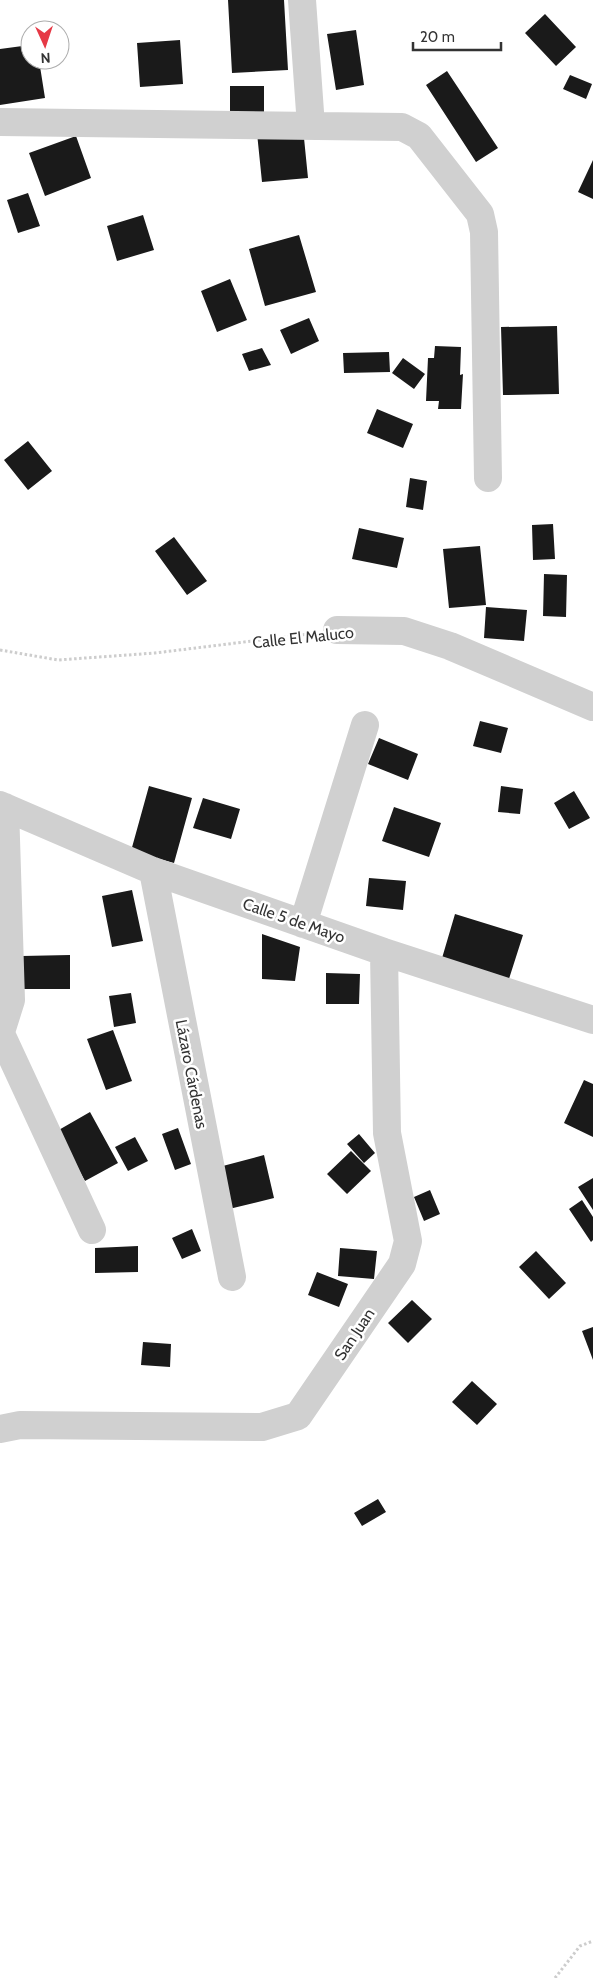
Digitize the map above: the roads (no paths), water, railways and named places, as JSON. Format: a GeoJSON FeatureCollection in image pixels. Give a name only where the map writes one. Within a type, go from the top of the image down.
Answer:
{"type":"FeatureCollection","features":[{"type":"Feature","properties":{"kind":"street"},"geometry":{"type":"LineString","coordinates":[[302,0],[311,126]]}},
{"type":"Feature","properties":{"kind":"street"},"geometry":{"type":"LineString","coordinates":[[0,122],[402,127],[419,136],[480,214],[484,232],[488,478]]}},
{"type":"Feature","properties":{"kind":"street","name":"Calle El Maluco"},"geometry":{"type":"LineString","coordinates":[[337,630],[404,632],[450,646],[593,707]]}},
{"type":"Feature","properties":{"kind":"street"},"geometry":{"type":"LineString","coordinates":[[303,924],[365,725]]}},
{"type":"Feature","properties":{"kind":"street"},"geometry":{"type":"LineString","coordinates":[[3,806],[11,1000],[1,1034],[92,1230]]}},
{"type":"Feature","properties":{"kind":"street","name":"Calle 5 de Mayo"},"geometry":{"type":"LineString","coordinates":[[3,806],[153,870],[384,952],[593,1020]]}},
{"type":"Feature","properties":{"kind":"street","name":"Lázaro Cárdenas"},"geometry":{"type":"LineString","coordinates":[[153,870],[232,1277]]}},
{"type":"Feature","properties":{"kind":"street","name":"San Juan"},"geometry":{"type":"LineString","coordinates":[[0,1429],[20,1425],[262,1428],[298,1416],[402,1264],[408,1241],[387,1133],[384,952]]}}]}
